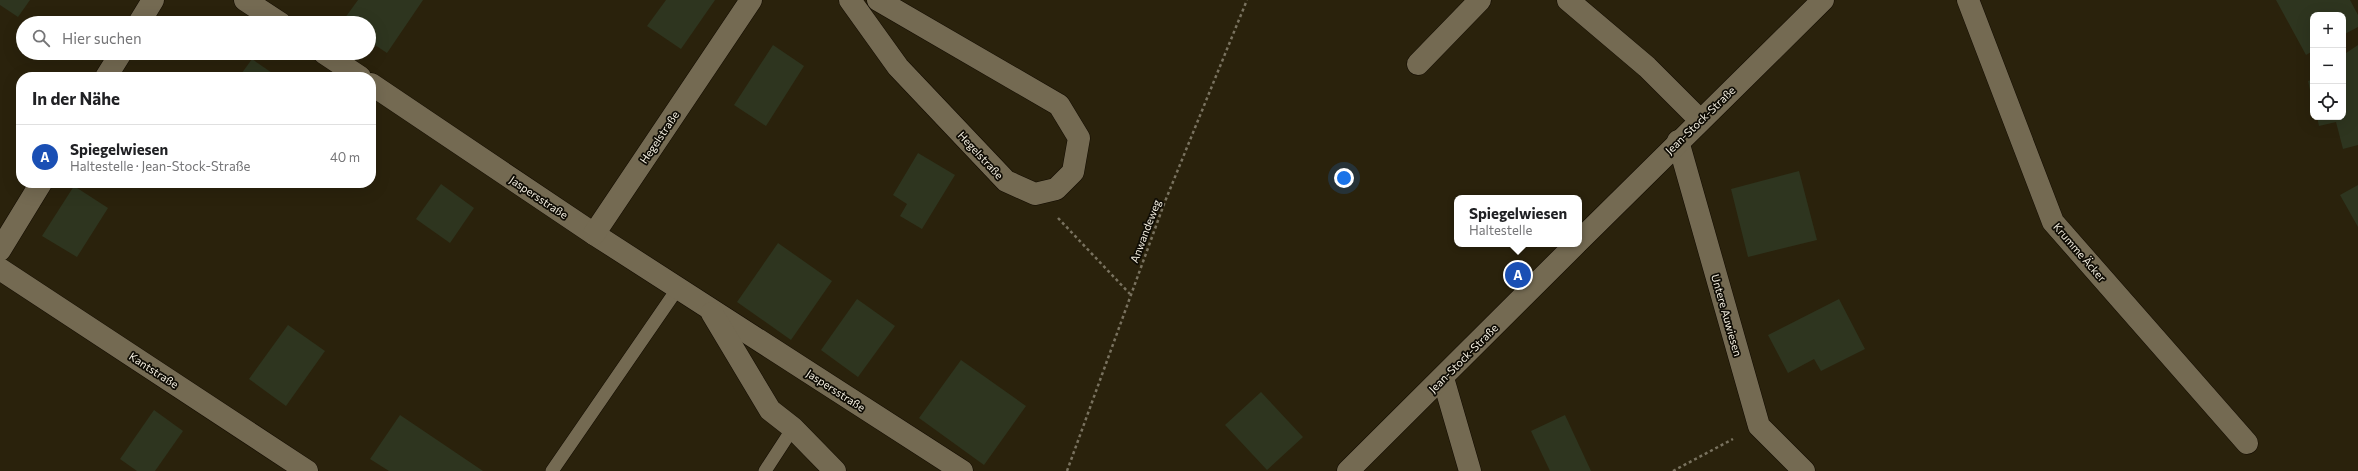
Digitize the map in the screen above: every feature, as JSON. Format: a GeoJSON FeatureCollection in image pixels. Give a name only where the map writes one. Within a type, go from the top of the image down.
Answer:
{"type":"FeatureCollection","features":[{"type":"Feature","properties":{"kind":"street"},"geometry":{"type":"LineString","coordinates":[[143,16],[153,0]]}},
{"type":"Feature","properties":{"kind":"street"},"geometry":{"type":"LineString","coordinates":[[245,0],[269,16]]}},
{"type":"Feature","properties":{"kind":"street","name":"Hegelstraße"},"geometry":{"type":"LineString","coordinates":[[594,234],[750,0]]}},
{"type":"Feature","properties":{"kind":"street","name":"Hegelstraße"},"geometry":{"type":"LineString","coordinates":[[850,0],[898,67],[1006,181],[1035,194]]}},
{"type":"Feature","properties":{"kind":"street"},"geometry":{"type":"LineString","coordinates":[[878,0],[1059,105],[1079,138],[1074,172],[1056,189],[1035,194]]}},
{"type":"Feature","properties":{"kind":"street"},"geometry":{"type":"LineString","coordinates":[[1418,64],[1480,0]]}},
{"type":"Feature","properties":{"kind":"street"},"geometry":{"type":"LineString","coordinates":[[1568,0],[1647,67],[1700,120]]}},
{"type":"Feature","properties":{"kind":"street","name":"Jean-Stock-Straße"},"geometry":{"type":"LineString","coordinates":[[1582,238],[1678,141],[1823,0]]}},
{"type":"Feature","properties":{"kind":"street","name":"Krumme Äcker"},"geometry":{"type":"LineString","coordinates":[[1968,0],[2053,222],[2247,443]]}},
{"type":"Feature","properties":{"kind":"street"},"geometry":{"type":"LineString","coordinates":[[109,72],[117,60]]}},
{"type":"Feature","properties":{"kind":"street"},"geometry":{"type":"LineString","coordinates":[[334,60],[352,72]]}},
{"type":"Feature","properties":{"kind":"street","name":"Jaspersstraße"},"geometry":{"type":"LineString","coordinates":[[376,87],[594,234],[962,471]]}},
{"type":"Feature","properties":{"kind":"street","name":"Untere Auwiesen"},"geometry":{"type":"LineString","coordinates":[[1678,141],[1759,426],[1804,471]]}},
{"type":"Feature","properties":{"kind":"street"},"geometry":{"type":"LineString","coordinates":[[0,250],[38,188]]}},
{"type":"Feature","properties":{"kind":"street","name":"Jean-Stock-Straße"},"geometry":{"type":"LineString","coordinates":[[1348,471],[1573,247]]}},
{"type":"Feature","properties":{"kind":"street","name":"Kantstraße"},"geometry":{"type":"LineString","coordinates":[[0,269],[307,471]]}},
{"type":"Feature","properties":{"kind":"street","name":"Jaspersstraße"},"geometry":{"type":"LineString","coordinates":[[709,308],[770,410],[793,428],[835,471]]}},
{"type":"Feature","properties":{"kind":"street"},"geometry":{"type":"LineString","coordinates":[[1443,378],[1470,471]]}},
{"type":"Feature","properties":{"kind":"lane"},"geometry":{"type":"LineString","coordinates":[[552,471],[678,288]]}},
{"type":"Feature","properties":{"kind":"lane"},"geometry":{"type":"LineString","coordinates":[[765,471],[793,428]]}},
{"type":"Feature","properties":{"kind":"path","name":"Anwandeweg"},"geometry":{"type":"LineString","coordinates":[[1067,471],[1130,294],[1247,0]]}},
{"type":"Feature","properties":{"kind":"path"},"geometry":{"type":"LineString","coordinates":[[1035,194],[1130,294]]}},
{"type":"Feature","properties":{"kind":"path"},"geometry":{"type":"LineString","coordinates":[[1673,471],[1759,426]]}},
{"type":"Feature","properties":{"kind":"building"},"geometry":{"type":"Polygon","coordinates":[[[0,0],[30,0],[19,16],[0,5],[0,0]]]}},
{"type":"Feature","properties":{"kind":"building"},"geometry":{"type":"Polygon","coordinates":[[[358,0],[423,0],[387,53],[376,46],[376,16],[346,16],[358,0]]]}},
{"type":"Feature","properties":{"kind":"building"},"geometry":{"type":"Polygon","coordinates":[[[666,0],[715,0],[681,49],[647,26],[666,0]]]}},
{"type":"Feature","properties":{"kind":"building"},"geometry":{"type":"Polygon","coordinates":[[[2276,0],[2350,0],[2358,15],[2358,27],[2346,33],[2346,12],[2310,12],[2310,53],[2306,55],[2276,0]]]}},
{"type":"Feature","properties":{"kind":"building"},"geometry":{"type":"Polygon","coordinates":[[[773,45],[804,66],[766,126],[734,105],[773,45]]]}},
{"type":"Feature","properties":{"kind":"building"},"geometry":{"type":"Polygon","coordinates":[[[2358,45],[2358,145],[2343,149],[2336,122],[2319,126],[2318,120],[2346,120],[2346,53],[2358,45]]]}},
{"type":"Feature","properties":{"kind":"building"},"geometry":{"type":"Polygon","coordinates":[[[251,60],[253,60],[271,72],[243,72],[251,60]]]}},
{"type":"Feature","properties":{"kind":"building"},"geometry":{"type":"Polygon","coordinates":[[[918,153],[955,175],[922,229],[900,216],[907,204],[893,195],[918,153]]]}},
{"type":"Feature","properties":{"kind":"building"},"geometry":{"type":"Polygon","coordinates":[[[1799,171],[1817,240],[1748,257],[1731,189],[1799,171]]]}},
{"type":"Feature","properties":{"kind":"building"},"geometry":{"type":"Polygon","coordinates":[[[441,184],[474,208],[450,243],[416,219],[441,184]]]}},
{"type":"Feature","properties":{"kind":"building"},"geometry":{"type":"Polygon","coordinates":[[[2358,185],[2358,227],[2340,195],[2358,185]]]}},
{"type":"Feature","properties":{"kind":"building"},"geometry":{"type":"Polygon","coordinates":[[[73,188],[77,188],[108,208],[77,257],[42,236],[73,188]]]}},
{"type":"Feature","properties":{"kind":"building"},"geometry":{"type":"Polygon","coordinates":[[[778,243],[832,281],[791,340],[737,302],[778,243]]]}},
{"type":"Feature","properties":{"kind":"building"},"geometry":{"type":"Polygon","coordinates":[[[857,299],[895,326],[858,377],[821,350],[857,299]]]}},
{"type":"Feature","properties":{"kind":"building"},"geometry":{"type":"Polygon","coordinates":[[[1839,299],[1865,349],[1821,371],[1814,359],[1788,373],[1768,335],[1839,299]]]}},
{"type":"Feature","properties":{"kind":"building"},"geometry":{"type":"Polygon","coordinates":[[[288,325],[325,351],[286,406],[249,379],[288,325]]]}},
{"type":"Feature","properties":{"kind":"building"},"geometry":{"type":"Polygon","coordinates":[[[961,360],[1026,406],[984,465],[919,418],[961,360]]]}},
{"type":"Feature","properties":{"kind":"building"},"geometry":{"type":"Polygon","coordinates":[[[1261,392],[1303,437],[1267,470],[1225,425],[1261,392]]]}},
{"type":"Feature","properties":{"kind":"building"},"geometry":{"type":"Polygon","coordinates":[[[154,410],[183,431],[155,471],[137,471],[120,459],[154,410]]]}},
{"type":"Feature","properties":{"kind":"building"},"geometry":{"type":"Polygon","coordinates":[[[400,415],[483,471],[389,471],[370,459],[400,415]]]}},
{"type":"Feature","properties":{"kind":"building"},"geometry":{"type":"Polygon","coordinates":[[[1565,415],[1591,471],[1550,471],[1531,431],[1565,415]]]}},
{"type":"Feature","properties":{"kind":"place","name":"Spiegelwiesen"},"geometry":{"type":"Point","coordinates":[1518,275]}}]}
